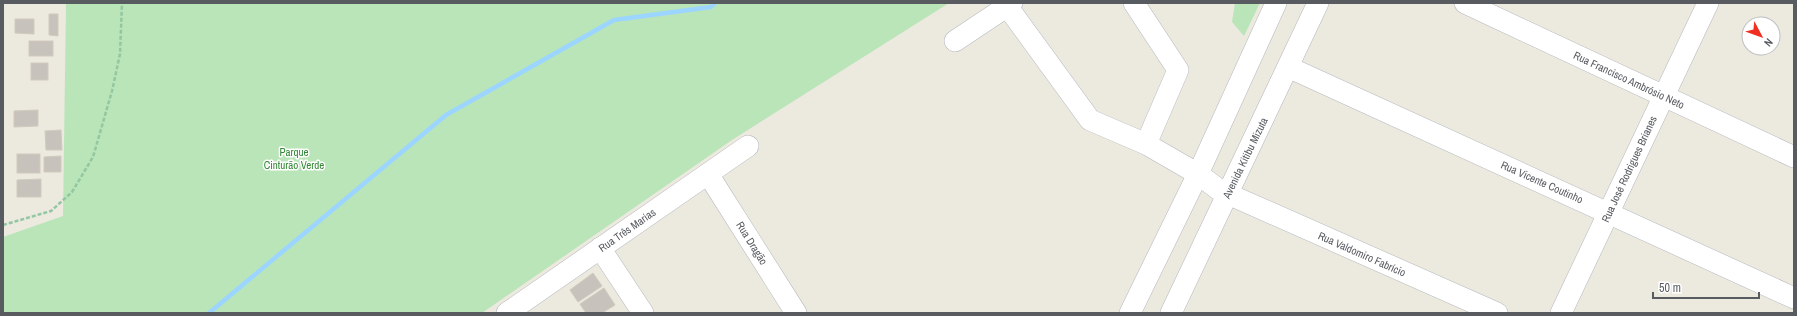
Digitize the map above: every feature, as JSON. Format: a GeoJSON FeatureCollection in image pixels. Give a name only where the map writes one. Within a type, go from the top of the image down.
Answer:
{"type":"FeatureCollection","features":[{"type":"Feature","properties":{"kind":"street"},"geometry":{"type":"LineString","coordinates":[[1134,3],[1178,70],[1146,144]]}},
{"type":"Feature","properties":{"kind":"street"},"geometry":{"type":"LineString","coordinates":[[1130,313],[1198,174],[1276,3]]}},
{"type":"Feature","properties":{"kind":"street","name":"Avenida Kitibu Mizuta"},"geometry":{"type":"LineString","coordinates":[[1171,313],[1318,3]]}},
{"type":"Feature","properties":{"kind":"street","name":"Rua Francisco Ambrósio Neto"},"geometry":{"type":"LineString","coordinates":[[1465,3],[1794,157]]}},
{"type":"Feature","properties":{"kind":"street","name":"Rua José Rodrigues Brianes"},"geometry":{"type":"LineString","coordinates":[[1561,313],[1708,3]]}},
{"type":"Feature","properties":{"kind":"street"},"geometry":{"type":"LineString","coordinates":[[955,41],[1009,5]]}},
{"type":"Feature","properties":{"kind":"street","name":"Rua Valdomiro Fabrício"},"geometry":{"type":"LineString","coordinates":[[1009,5],[1090,120],[1146,144],[1198,174],[1218,189],[1228,194],[1497,313]]}},
{"type":"Feature","properties":{"kind":"street","name":"Rua Vicente Coutinho"},"geometry":{"type":"LineString","coordinates":[[1288,67],[1609,212],[1794,298]]}},
{"type":"Feature","properties":{"kind":"street","name":"Rua Três Marias"},"geometry":{"type":"LineString","coordinates":[[507,313],[748,146]]}},
{"type":"Feature","properties":{"kind":"street","name":"Rua Dragão"},"geometry":{"type":"LineString","coordinates":[[708,174],[796,313]]}},
{"type":"Feature","properties":{"kind":"street"},"geometry":{"type":"LineString","coordinates":[[600,248],[643,313]]}},
{"type":"Feature","properties":{"kind":"path"},"geometry":{"type":"LineString","coordinates":[[3,226],[51,211],[72,192],[93,157],[112,91],[120,54],[122,3]]}},
{"type":"Feature","properties":{"kind":"green space","name":"Parque Cinturão Verde"},"geometry":{"type":"Polygon","coordinates":[[[66,3],[949,3],[732,140],[482,313],[3,313],[3,237],[63,216],[66,3]]]}},
{"type":"Feature","properties":{"kind":"green space"},"geometry":{"type":"Polygon","coordinates":[[[1235,3],[1260,3],[1244,36],[1232,22],[1235,3]]]}},
{"type":"Feature","properties":{"kind":"building"},"geometry":{"type":"Polygon","coordinates":[[[49,14],[58,14],[58,36],[49,35],[49,14]]]}},
{"type":"Feature","properties":{"kind":"building"},"geometry":{"type":"Polygon","coordinates":[[[15,19],[34,19],[34,34],[15,33],[15,19]]]}},
{"type":"Feature","properties":{"kind":"building"},"geometry":{"type":"Polygon","coordinates":[[[29,41],[53,41],[53,56],[29,56],[29,41]]]}},
{"type":"Feature","properties":{"kind":"building"},"geometry":{"type":"Polygon","coordinates":[[[31,63],[48,63],[48,80],[31,80],[31,63]]]}},
{"type":"Feature","properties":{"kind":"building"},"geometry":{"type":"Polygon","coordinates":[[[38,110],[38,126],[14,127],[14,111],[38,110]]]}},
{"type":"Feature","properties":{"kind":"building"},"geometry":{"type":"Polygon","coordinates":[[[61,130],[62,150],[46,150],[45,131],[61,130]]]}},
{"type":"Feature","properties":{"kind":"building"},"geometry":{"type":"Polygon","coordinates":[[[17,154],[40,154],[40,173],[17,173],[17,154]]]}},
{"type":"Feature","properties":{"kind":"building"},"geometry":{"type":"Polygon","coordinates":[[[61,156],[61,172],[44,172],[44,157],[61,156]]]}},
{"type":"Feature","properties":{"kind":"building"},"geometry":{"type":"Polygon","coordinates":[[[41,179],[41,197],[17,197],[17,180],[41,179]]]}},
{"type":"Feature","properties":{"kind":"building"},"geometry":{"type":"Polygon","coordinates":[[[593,273],[602,286],[578,302],[570,290],[593,273]]]}},
{"type":"Feature","properties":{"kind":"building"},"geometry":{"type":"Polygon","coordinates":[[[604,288],[615,305],[602,313],[586,313],[580,304],[604,288]]]}},
{"type":"Feature","properties":{"kind":"waterway"},"geometry":{"type":"LineString","coordinates":[[209,313],[446,115],[614,20],[711,7],[715,3]]}}]}
